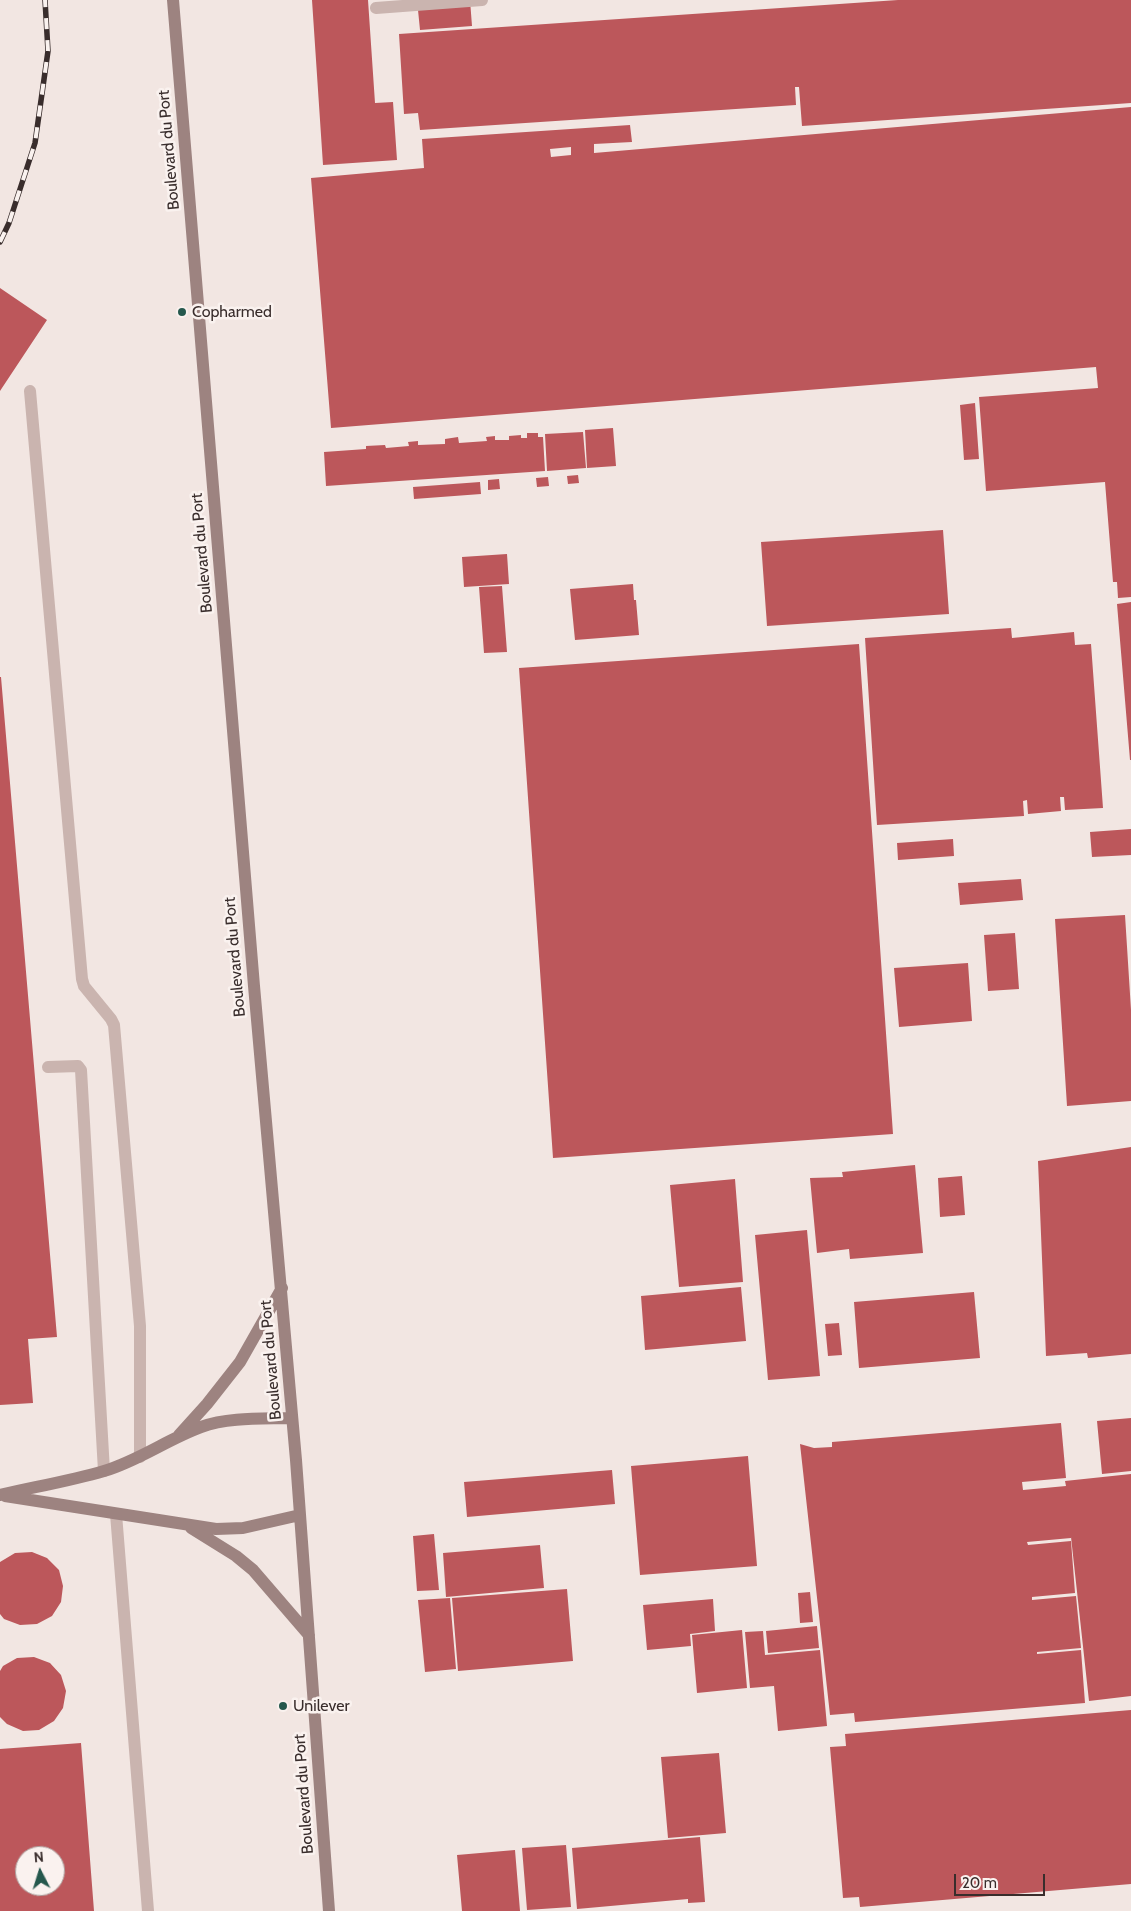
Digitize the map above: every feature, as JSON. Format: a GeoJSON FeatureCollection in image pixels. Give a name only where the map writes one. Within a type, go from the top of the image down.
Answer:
{"type":"FeatureCollection","features":[{"type":"Feature","properties":{"kind":"main road","name":"Boulevard du Port"},"geometry":{"type":"LineString","coordinates":[[173,0],[253,976],[282,1288],[329,1911]]}},
{"type":"Feature","properties":{"kind":"main road"},"geometry":{"type":"LineString","coordinates":[[176,1437],[218,1391],[240,1362],[282,1288]]}},
{"type":"Feature","properties":{"kind":"main road"},"geometry":{"type":"LineString","coordinates":[[0,1495],[104,1471],[140,1457],[176,1437],[203,1426],[228,1421],[292,1418]]}},
{"type":"Feature","properties":{"kind":"main road"},"geometry":{"type":"LineString","coordinates":[[0,1495],[216,1529],[244,1528],[300,1515]]}},
{"type":"Feature","properties":{"kind":"main road"},"geometry":{"type":"LineString","coordinates":[[185,1524],[236,1556],[253,1570],[309,1635]]}},
{"type":"Feature","properties":{"kind":"lane"},"geometry":{"type":"LineString","coordinates":[[376,8],[482,0]]}},
{"type":"Feature","properties":{"kind":"lane"},"geometry":{"type":"LineString","coordinates":[[30,391],[82,980],[84,986],[114,1025],[140,1326],[140,1457]]}},
{"type":"Feature","properties":{"kind":"lane"},"geometry":{"type":"LineString","coordinates":[[48,1067],[78,1066],[81,1070],[104,1471]]}},
{"type":"Feature","properties":{"kind":"lane"},"geometry":{"type":"LineString","coordinates":[[116,1514],[148,1911]]}},
{"type":"Feature","properties":{"kind":"building"},"geometry":{"type":"Polygon","coordinates":[[[312,0],[368,0],[375,103],[393,102],[397,160],[323,165],[312,0]]]}},
{"type":"Feature","properties":{"kind":"building"},"geometry":{"type":"Polygon","coordinates":[[[417,0],[470,0],[472,26],[420,30],[417,0]]]}},
{"type":"Feature","properties":{"kind":"building"},"geometry":{"type":"Polygon","coordinates":[[[898,0],[1131,0],[1131,103],[802,126],[799,87],[795,87],[796,105],[420,130],[418,113],[404,114],[399,34],[898,0]]]}},
{"type":"Feature","properties":{"kind":"building"},"geometry":{"type":"Polygon","coordinates":[[[1131,107],[1131,597],[1118,598],[1117,582],[1113,582],[1105,482],[986,491],[979,397],[1098,388],[1096,367],[331,428],[311,178],[424,168],[422,139],[630,125],[632,142],[594,144],[594,153],[1131,107]],[[571,147],[550,149],[551,157],[571,155],[571,147]]]}},
{"type":"Feature","properties":{"kind":"building"},"geometry":{"type":"Polygon","coordinates":[[[0,288],[47,320],[0,391],[0,288]]]}},
{"type":"Feature","properties":{"kind":"building"},"geometry":{"type":"Polygon","coordinates":[[[975,403],[979,459],[964,460],[960,405],[975,403]]]}},
{"type":"Feature","properties":{"kind":"building"},"geometry":{"type":"Polygon","coordinates":[[[613,428],[616,466],[587,468],[585,430],[613,428]]]}},
{"type":"Feature","properties":{"kind":"building"},"geometry":{"type":"Polygon","coordinates":[[[583,432],[586,468],[547,471],[545,434],[583,432]]]}},
{"type":"Feature","properties":{"kind":"building"},"geometry":{"type":"Polygon","coordinates":[[[527,433],[538,433],[538,437],[543,437],[545,471],[326,486],[324,452],[366,449],[366,446],[385,445],[386,448],[409,446],[408,442],[418,441],[418,445],[445,444],[445,439],[458,437],[459,443],[487,441],[486,437],[495,436],[495,440],[509,440],[509,436],[521,435],[521,438],[527,438],[527,433]]]}},
{"type":"Feature","properties":{"kind":"building"},"geometry":{"type":"Polygon","coordinates":[[[578,475],[579,483],[568,484],[567,476],[578,475]]]}},
{"type":"Feature","properties":{"kind":"building"},"geometry":{"type":"Polygon","coordinates":[[[548,477],[549,486],[537,487],[536,478],[548,477]]]}},
{"type":"Feature","properties":{"kind":"building"},"geometry":{"type":"Polygon","coordinates":[[[499,479],[500,489],[488,490],[488,480],[499,479]]]}},
{"type":"Feature","properties":{"kind":"building"},"geometry":{"type":"Polygon","coordinates":[[[480,482],[481,494],[414,499],[413,487],[480,482]]]}},
{"type":"Feature","properties":{"kind":"building"},"geometry":{"type":"Polygon","coordinates":[[[943,530],[949,614],[767,626],[761,542],[943,530]]]}},
{"type":"Feature","properties":{"kind":"building"},"geometry":{"type":"Polygon","coordinates":[[[507,554],[509,584],[464,587],[462,557],[507,554]]]}},
{"type":"Feature","properties":{"kind":"building"},"geometry":{"type":"Polygon","coordinates":[[[633,584],[639,635],[575,640],[570,589],[633,584]]]}},
{"type":"Feature","properties":{"kind":"building"},"geometry":{"type":"Polygon","coordinates":[[[502,586],[507,652],[484,653],[479,587],[502,586]]]}},
{"type":"Feature","properties":{"kind":"building"},"geometry":{"type":"Polygon","coordinates":[[[1131,602],[1131,760],[1130,760],[1117,604],[1131,602]]]}},
{"type":"Feature","properties":{"kind":"building"},"geometry":{"type":"Polygon","coordinates":[[[1011,628],[1012,638],[1074,632],[1075,645],[1091,644],[1103,808],[1065,810],[1064,797],[1060,797],[1061,811],[1028,814],[1027,800],[1023,801],[1024,816],[877,825],[865,638],[1011,628]]]}},
{"type":"Feature","properties":{"kind":"building"},"geometry":{"type":"Polygon","coordinates":[[[859,644],[893,1134],[553,1158],[519,668],[859,644]]]}},
{"type":"Feature","properties":{"kind":"building"},"geometry":{"type":"Polygon","coordinates":[[[0,677],[57,1337],[28,1339],[33,1403],[0,1405],[0,677]]]}},
{"type":"Feature","properties":{"kind":"building"},"geometry":{"type":"Polygon","coordinates":[[[1131,829],[1131,855],[1092,857],[1090,832],[1131,829]]]}},
{"type":"Feature","properties":{"kind":"building"},"geometry":{"type":"Polygon","coordinates":[[[953,839],[954,856],[898,860],[897,843],[953,839]]]}},
{"type":"Feature","properties":{"kind":"building"},"geometry":{"type":"Polygon","coordinates":[[[1021,879],[1023,900],[960,905],[958,883],[1021,879]]]}},
{"type":"Feature","properties":{"kind":"building"},"geometry":{"type":"Polygon","coordinates":[[[1125,915],[1131,1010],[1131,1101],[1067,1106],[1055,919],[1125,915]]]}},
{"type":"Feature","properties":{"kind":"building"},"geometry":{"type":"Polygon","coordinates":[[[1015,933],[1019,989],[988,991],[984,935],[1015,933]]]}},
{"type":"Feature","properties":{"kind":"building"},"geometry":{"type":"Polygon","coordinates":[[[968,963],[972,1021],[899,1027],[894,968],[968,963]]]}},
{"type":"Feature","properties":{"kind":"building"},"geometry":{"type":"Polygon","coordinates":[[[1131,1147],[1131,1354],[1088,1358],[1087,1353],[1046,1356],[1038,1161],[1131,1147]]]}},
{"type":"Feature","properties":{"kind":"building"},"geometry":{"type":"Polygon","coordinates":[[[915,1165],[923,1253],[850,1259],[849,1249],[817,1253],[810,1178],[843,1177],[842,1172],[915,1165]]]}},
{"type":"Feature","properties":{"kind":"building"},"geometry":{"type":"Polygon","coordinates":[[[962,1176],[965,1215],[940,1217],[938,1178],[962,1176]]]}},
{"type":"Feature","properties":{"kind":"building"},"geometry":{"type":"Polygon","coordinates":[[[735,1179],[743,1282],[679,1287],[670,1185],[735,1179]]]}},
{"type":"Feature","properties":{"kind":"building"},"geometry":{"type":"Polygon","coordinates":[[[807,1230],[820,1376],[768,1380],[755,1235],[807,1230]]]}},
{"type":"Feature","properties":{"kind":"building"},"geometry":{"type":"Polygon","coordinates":[[[741,1287],[746,1341],[645,1350],[641,1296],[741,1287]]]}},
{"type":"Feature","properties":{"kind":"building"},"geometry":{"type":"Polygon","coordinates":[[[974,1292],[980,1358],[859,1368],[854,1302],[974,1292]]]}},
{"type":"Feature","properties":{"kind":"building"},"geometry":{"type":"Polygon","coordinates":[[[839,1323],[842,1355],[828,1356],[825,1324],[839,1323]]]}},
{"type":"Feature","properties":{"kind":"building"},"geometry":{"type":"Polygon","coordinates":[[[1131,1418],[1131,1471],[1102,1474],[1097,1421],[1131,1418]]]}},
{"type":"Feature","properties":{"kind":"building"},"geometry":{"type":"Polygon","coordinates":[[[1061,1423],[1066,1478],[1022,1482],[1023,1490],[1066,1486],[1065,1481],[1131,1474],[1131,1696],[1089,1701],[1071,1537],[1027,1542],[1028,1545],[1071,1541],[1075,1593],[1032,1597],[1032,1600],[1076,1596],[1081,1648],[1037,1652],[1037,1654],[1081,1650],[1085,1703],[855,1722],[854,1713],[830,1715],[800,1444],[814,1448],[832,1447],[832,1442],[1061,1423]]]}},
{"type":"Feature","properties":{"kind":"building"},"geometry":{"type":"Polygon","coordinates":[[[748,1456],[757,1566],[640,1575],[631,1466],[748,1456]]]}},
{"type":"Feature","properties":{"kind":"building"},"geometry":{"type":"Polygon","coordinates":[[[612,1470],[615,1504],[467,1517],[464,1482],[612,1470]]]}},
{"type":"Feature","properties":{"kind":"building"},"geometry":{"type":"Polygon","coordinates":[[[434,1534],[439,1590],[417,1591],[413,1536],[434,1534]]]}},
{"type":"Feature","properties":{"kind":"building"},"geometry":{"type":"Polygon","coordinates":[[[540,1545],[544,1588],[446,1597],[443,1553],[540,1545]]]}},
{"type":"Feature","properties":{"kind":"building"},"geometry":{"type":"Polygon","coordinates":[[[32,1552],[47,1558],[59,1570],[63,1586],[61,1602],[52,1616],[37,1624],[20,1625],[4,1619],[0,1614],[0,1562],[15,1553],[32,1552]]]}},
{"type":"Feature","properties":{"kind":"building"},"geometry":{"type":"Polygon","coordinates":[[[567,1589],[573,1661],[458,1671],[452,1598],[567,1589]]]}},
{"type":"Feature","properties":{"kind":"building"},"geometry":{"type":"Polygon","coordinates":[[[810,1592],[813,1622],[800,1623],[798,1593],[810,1592]]]}},
{"type":"Feature","properties":{"kind":"building"},"geometry":{"type":"Polygon","coordinates":[[[450,1598],[456,1669],[425,1672],[418,1600],[450,1598]]]}},
{"type":"Feature","properties":{"kind":"building"},"geometry":{"type":"Polygon","coordinates":[[[713,1599],[715,1631],[690,1634],[691,1646],[647,1650],[643,1605],[713,1599]]]}},
{"type":"Feature","properties":{"kind":"building"},"geometry":{"type":"Polygon","coordinates":[[[817,1626],[819,1648],[768,1653],[766,1631],[817,1626]]]}},
{"type":"Feature","properties":{"kind":"building"},"geometry":{"type":"Polygon","coordinates":[[[742,1630],[747,1688],[697,1693],[692,1635],[742,1630]]]}},
{"type":"Feature","properties":{"kind":"building"},"geometry":{"type":"Polygon","coordinates":[[[763,1631],[765,1655],[820,1650],[827,1726],[778,1731],[774,1686],[750,1688],[745,1632],[763,1631]]]}},
{"type":"Feature","properties":{"kind":"building"},"geometry":{"type":"Polygon","coordinates":[[[34,1657],[50,1663],[61,1675],[66,1691],[63,1708],[54,1721],[39,1730],[23,1731],[7,1724],[0,1717],[0,1671],[3,1666],[17,1658],[34,1657]]]}},
{"type":"Feature","properties":{"kind":"building"},"geometry":{"type":"Polygon","coordinates":[[[1131,1710],[1131,1884],[860,1907],[859,1897],[843,1898],[830,1747],[846,1746],[845,1734],[1131,1710]]]}},
{"type":"Feature","properties":{"kind":"building"},"geometry":{"type":"Polygon","coordinates":[[[81,1743],[94,1911],[0,1911],[0,1749],[81,1743]]]}},
{"type":"Feature","properties":{"kind":"building"},"geometry":{"type":"Polygon","coordinates":[[[719,1753],[726,1833],[668,1838],[661,1757],[719,1753]]]}},
{"type":"Feature","properties":{"kind":"building"},"geometry":{"type":"Polygon","coordinates":[[[700,1837],[705,1902],[688,1903],[688,1899],[577,1909],[572,1848],[700,1837]]]}},
{"type":"Feature","properties":{"kind":"building"},"geometry":{"type":"Polygon","coordinates":[[[566,1845],[571,1907],[527,1910],[522,1848],[566,1845]]]}},
{"type":"Feature","properties":{"kind":"building"},"geometry":{"type":"Polygon","coordinates":[[[515,1850],[520,1911],[462,1911],[457,1855],[515,1850]]]}},
{"type":"Feature","properties":{"kind":"railway"},"geometry":{"type":"LineString","coordinates":[[0,242],[9,223],[35,143],[48,51],[45,0]]}},
{"type":"Feature","properties":{"kind":"place","name":"Copharmed"},"geometry":{"type":"Point","coordinates":[182,312]}},
{"type":"Feature","properties":{"kind":"place","name":"Unilever"},"geometry":{"type":"Point","coordinates":[283,1706]}}]}
